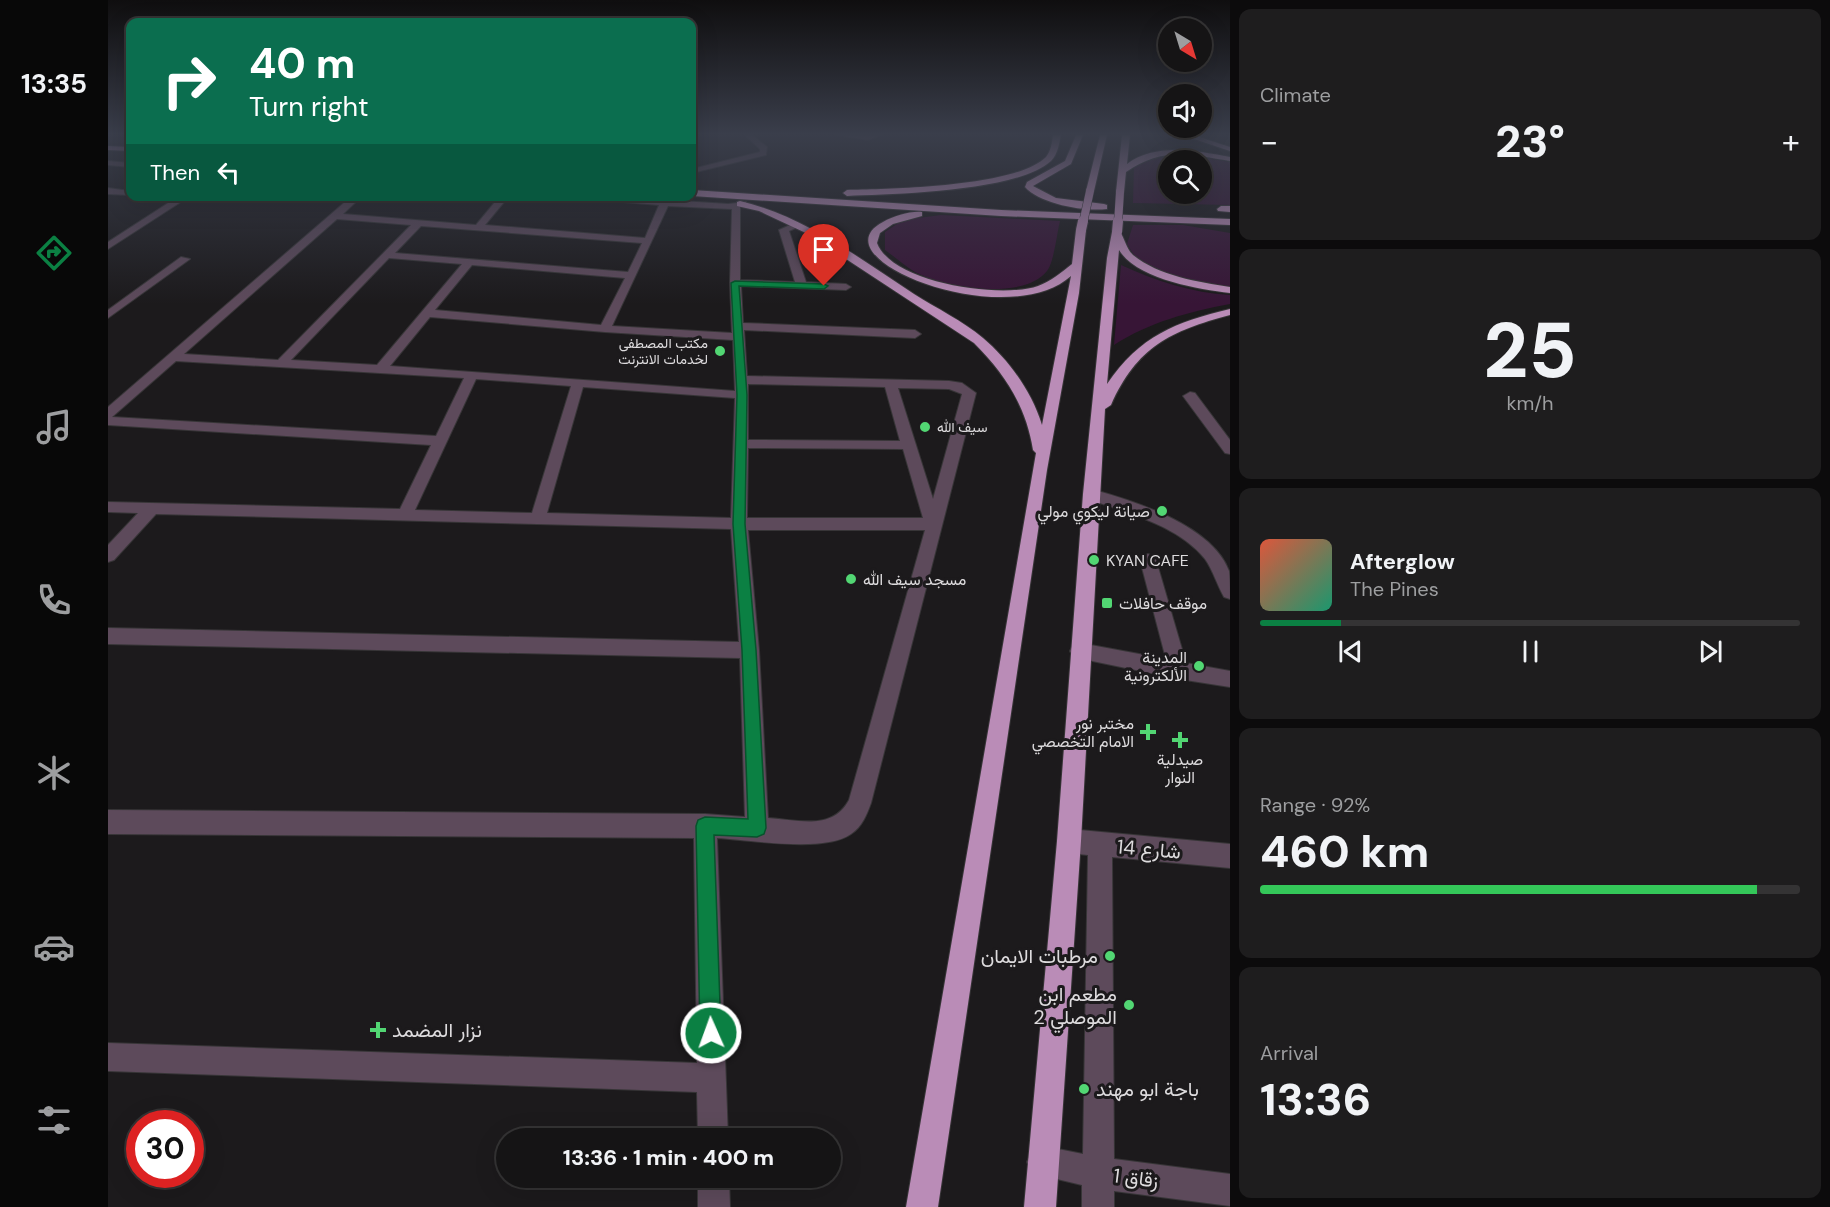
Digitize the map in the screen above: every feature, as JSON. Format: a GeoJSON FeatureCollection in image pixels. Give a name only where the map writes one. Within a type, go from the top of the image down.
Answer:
{"type":"FeatureCollection","features":[{"type":"Feature","properties":{"kind":"highway"},"geometry":{"type":"LineString","coordinates":[[786,191],[1134,208]]}},
{"type":"Feature","properties":{"kind":"highway"},"geometry":{"type":"LineString","coordinates":[[811,193],[856,191]]}},
{"type":"Feature","properties":{"kind":"highway"},"geometry":{"type":"LineString","coordinates":[[1033,191],[1055,200],[1112,208]]}},
{"type":"Feature","properties":{"kind":"highway"},"geometry":{"type":"LineString","coordinates":[[922,1205],[1040,470],[1074,293],[1081,230],[1090,191]]}},
{"type":"Feature","properties":{"kind":"highway"},"geometry":{"type":"LineString","coordinates":[[1040,1207],[1069,841],[1091,494],[1120,191]]}},
{"type":"Feature","properties":{"kind":"highway"},"geometry":{"type":"LineString","coordinates":[[696,194],[1001,213],[1230,222]]}},
{"type":"Feature","properties":{"kind":"highway"},"geometry":{"type":"LineString","coordinates":[[696,195],[762,209],[797,225],[957,325],[997,357],[1021,389],[1038,437],[1040,470]]}},
{"type":"Feature","properties":{"kind":"highway"},"geometry":{"type":"LineString","coordinates":[[1210,209],[1227,209]]}},
{"type":"Feature","properties":{"kind":"highway"},"geometry":{"type":"LineString","coordinates":[[1001,213],[942,212],[901,218],[879,229],[872,238],[872,243],[881,256],[912,276],[949,288],[984,294],[1022,293],[1046,288],[1066,277],[1077,265]]}},
{"type":"Feature","properties":{"kind":"highway"},"geometry":{"type":"LineString","coordinates":[[1166,220],[1230,227]]}},
{"type":"Feature","properties":{"kind":"highway"},"geometry":{"type":"LineString","coordinates":[[1117,234],[1127,256],[1140,263],[1194,284],[1230,290]]}},
{"type":"Feature","properties":{"kind":"highway"},"geometry":{"type":"LineString","coordinates":[[1099,424],[1110,391],[1119,373],[1145,346],[1161,335],[1183,325],[1230,312]]}},
{"type":"Feature","properties":{"kind":"street"},"geometry":{"type":"LineString","coordinates":[[110,192],[126,193]]}},
{"type":"Feature","properties":{"kind":"street"},"geometry":{"type":"LineString","coordinates":[[108,246],[179,201]]}},
{"type":"Feature","properties":{"kind":"street"},"geometry":{"type":"LineString","coordinates":[[108,414],[352,201]]}},
{"type":"Feature","properties":{"kind":"street"},"geometry":{"type":"LineString","coordinates":[[479,227],[501,201]]}},
{"type":"Feature","properties":{"kind":"street"},"geometry":{"type":"LineString","coordinates":[[624,201],[740,206],[735,283],[742,387],[739,524],[749,650],[757,828]]}},
{"type":"Feature","properties":{"kind":"street"},"geometry":{"type":"LineString","coordinates":[[605,329],[664,204]]}},
{"type":"Feature","properties":{"kind":"street"},"geometry":{"type":"LineString","coordinates":[[335,216],[648,241]]}},
{"type":"Feature","properties":{"kind":"street"},"geometry":{"type":"LineString","coordinates":[[282,363],[419,222]]}},
{"type":"Feature","properties":{"kind":"street"},"geometry":{"type":"LineString","coordinates":[[797,225],[784,230],[802,285]]}},
{"type":"Feature","properties":{"kind":"street"},"geometry":{"type":"LineString","coordinates":[[387,255],[632,275]]}},
{"type":"Feature","properties":{"kind":"street"},"geometry":{"type":"LineString","coordinates":[[108,315],[185,259]]}},
{"type":"Feature","properties":{"kind":"street"},"geometry":{"type":"LineString","coordinates":[[381,369],[469,262]]}},
{"type":"Feature","properties":{"kind":"street"},"geometry":{"type":"LineString","coordinates":[[735,283],[846,287]]}},
{"type":"Feature","properties":{"kind":"street"},"geometry":{"type":"LineString","coordinates":[[426,313],[605,329],[915,333]]}},
{"type":"Feature","properties":{"kind":"street"},"geometry":{"type":"LineString","coordinates":[[108,822],[705,826],[834,832],[846,826],[854,818],[860,803],[969,393],[957,386],[890,384],[742,387],[578,383],[176,357]]}},
{"type":"Feature","properties":{"kind":"street"},"geometry":{"type":"LineString","coordinates":[[405,515],[472,375]]}},
{"type":"Feature","properties":{"kind":"street"},"geometry":{"type":"LineString","coordinates":[[538,518],[578,383]]}},
{"type":"Feature","properties":{"kind":"street"},"geometry":{"type":"LineString","coordinates":[[890,384],[933,524]]}},
{"type":"Feature","properties":{"kind":"street"},"geometry":{"type":"LineString","coordinates":[[1190,396],[1230,450]]}},
{"type":"Feature","properties":{"kind":"street"},"geometry":{"type":"LineString","coordinates":[[108,421],[440,441]]}},
{"type":"Feature","properties":{"kind":"street"},"geometry":{"type":"LineString","coordinates":[[741,444],[909,446]]}},
{"type":"Feature","properties":{"kind":"street"},"geometry":{"type":"LineString","coordinates":[[1091,494],[1170,525],[1191,537],[1210,554],[1230,592]]}},
{"type":"Feature","properties":{"kind":"street"},"geometry":{"type":"LineString","coordinates":[[108,507],[739,524],[933,524]]}},
{"type":"Feature","properties":{"kind":"street"},"geometry":{"type":"LineString","coordinates":[[108,556],[152,508]]}},
{"type":"Feature","properties":{"kind":"street"},"geometry":{"type":"LineString","coordinates":[[1148,560],[1179,671]]}},
{"type":"Feature","properties":{"kind":"street"},"geometry":{"type":"LineString","coordinates":[[108,636],[749,650]]}},
{"type":"Feature","properties":{"kind":"street"},"geometry":{"type":"LineString","coordinates":[[1080,651],[1230,680]]}},
{"type":"Feature","properties":{"kind":"street"},"geometry":{"type":"LineString","coordinates":[[705,826],[713,1128]]}},
{"type":"Feature","properties":{"kind":"street","name":"شارع 14"},"geometry":{"type":"LineString","coordinates":[[1069,841],[1230,856]]}},
{"type":"Feature","properties":{"kind":"street"},"geometry":{"type":"LineString","coordinates":[[1098,1207],[1100,844]]}},
{"type":"Feature","properties":{"kind":"street"},"geometry":{"type":"LineString","coordinates":[[108,1057],[712,1078]]}},
{"type":"Feature","properties":{"kind":"street","name":"زقاق 1"},"geometry":{"type":"LineString","coordinates":[[1044,1162],[1099,1173],[1230,1190]]}},
{"type":"Feature","properties":{"kind":"street"},"geometry":{"type":"LineString","coordinates":[[714,1188],[714,1207]]}},
{"type":"Feature","properties":{"kind":"shaded area"},"geometry":{"type":"Polygon","coordinates":[[[1133,191],[1158,191],[1158,204],[1133,203],[1133,191]]]}},
{"type":"Feature","properties":{"kind":"shaded area"},"geometry":{"type":"Polygon","coordinates":[[[1212,191],[1230,191],[1230,205],[1182,204],[1212,204],[1212,191]]]}},
{"type":"Feature","properties":{"kind":"shaded area"},"geometry":{"type":"Polygon","coordinates":[[[941,215],[1060,221],[1047,271],[1036,280],[1021,286],[1003,289],[964,287],[915,272],[885,250],[885,232],[903,220],[941,215]]]}},
{"type":"Feature","properties":{"kind":"shaded area"},"geometry":{"type":"Polygon","coordinates":[[[1133,225],[1183,225],[1230,233],[1230,287],[1173,277],[1137,260],[1127,244],[1133,225]]]}},
{"type":"Feature","properties":{"kind":"shaded area"},"geometry":{"type":"Polygon","coordinates":[[[1121,265],[1174,285],[1202,292],[1230,295],[1230,304],[1170,319],[1141,330],[1114,345],[1121,265]]]}},
{"type":"Feature","properties":{"kind":"place","name":"مكتب المصطفى لخدمات الانترنت"},"geometry":{"type":"Point","coordinates":[720,351]}},
{"type":"Feature","properties":{"kind":"place","name":"سيف الله"},"geometry":{"type":"Point","coordinates":[925,427]}},
{"type":"Feature","properties":{"kind":"place","name":"صيانة ليكوي مولي"},"geometry":{"type":"Point","coordinates":[1162,511]}},
{"type":"Feature","properties":{"kind":"place","name":"KYAN CAFE"},"geometry":{"type":"Point","coordinates":[1094,560]}},
{"type":"Feature","properties":{"kind":"place","name":"مسجد سيف الله"},"geometry":{"type":"Point","coordinates":[851,579]}},
{"type":"Feature","properties":{"kind":"place","name":"موقف حافلات"},"geometry":{"type":"Point","coordinates":[1107,603]}},
{"type":"Feature","properties":{"kind":"place","name":"المدينة الألكترونية"},"geometry":{"type":"Point","coordinates":[1199,666]}},
{"type":"Feature","properties":{"kind":"place","name":"مختبر نور الامام التخصصي"},"geometry":{"type":"Point","coordinates":[1148,732]}},
{"type":"Feature","properties":{"kind":"place","name":"صيدلية النوار"},"geometry":{"type":"Point","coordinates":[1180,740]}},
{"type":"Feature","properties":{"kind":"place","name":"مرطبات الايمان"},"geometry":{"type":"Point","coordinates":[1110,956]}},
{"type":"Feature","properties":{"kind":"place","name":"مطعم ابن الموصلي 2"},"geometry":{"type":"Point","coordinates":[1129,1005]}},
{"type":"Feature","properties":{"kind":"place","name":"نزار المضمد"},"geometry":{"type":"Point","coordinates":[378,1030]}},
{"type":"Feature","properties":{"kind":"place","name":"باجة ابو مهند"},"geometry":{"type":"Point","coordinates":[1084,1089]}},
{"type":"Feature","properties":{"kind":"route"},"geometry":{"type":"LineString","coordinates":[[711,1033],[705,826],[757,828],[749,650],[739,524],[742,395],[735,283],[824,286]]}}]}
